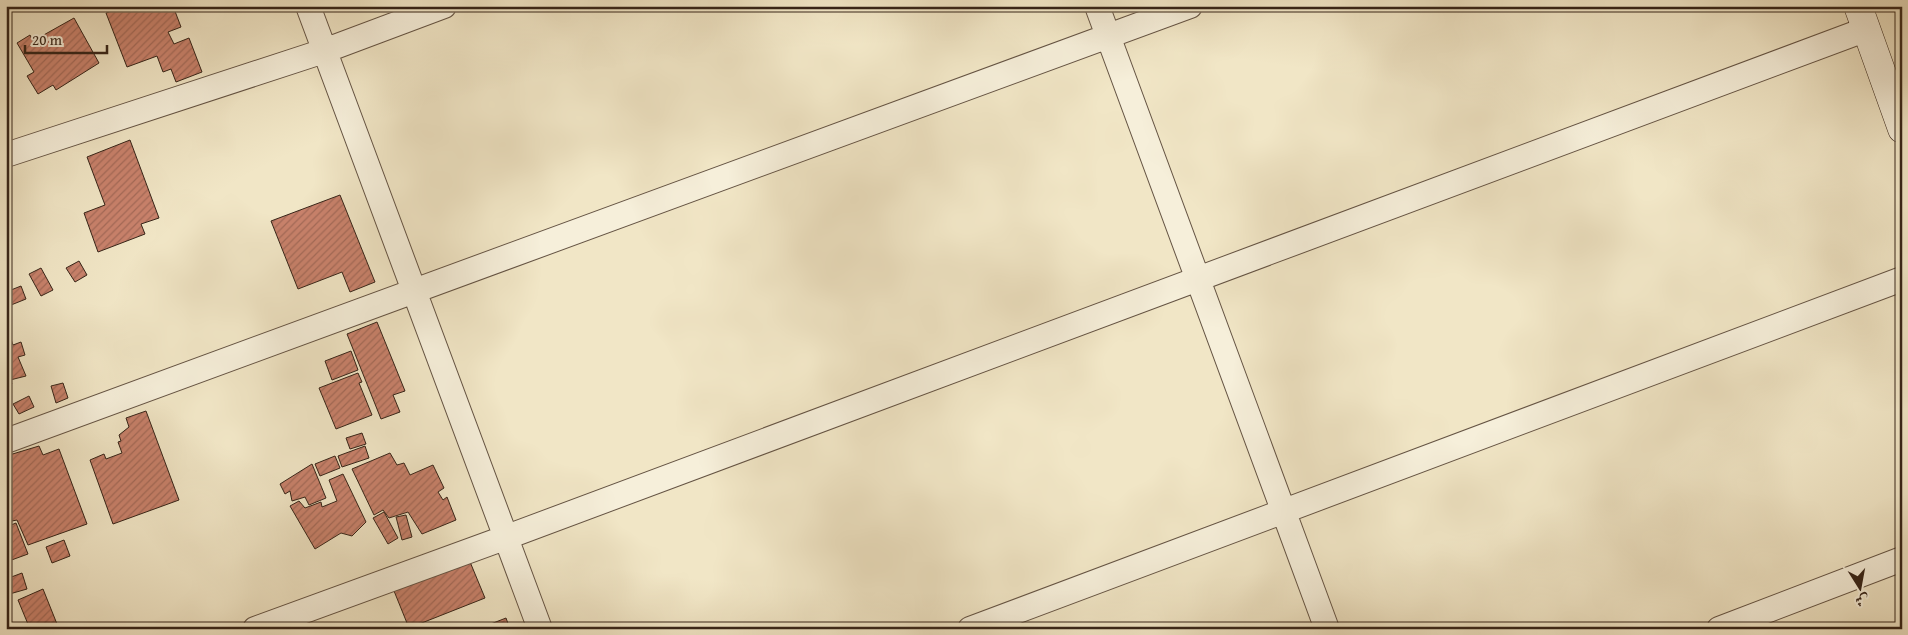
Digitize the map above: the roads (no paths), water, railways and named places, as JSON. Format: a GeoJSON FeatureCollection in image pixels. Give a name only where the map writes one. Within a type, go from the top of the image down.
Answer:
{"type":"FeatureCollection","features":[{"type":"Feature","properties":{"kind":"street"},"geometry":{"type":"LineString","coordinates":[[308,6],[468,441],[507,537],[540,629]]}},
{"type":"Feature","properties":{"kind":"street"},"geometry":{"type":"LineString","coordinates":[[6,155],[324,51],[444,6]]}},
{"type":"Feature","properties":{"kind":"street"},"geometry":{"type":"LineString","coordinates":[[1097,6],[1327,629]]}},
{"type":"Feature","properties":{"kind":"street"},"geometry":{"type":"LineString","coordinates":[[6,441],[1190,6]]}},
{"type":"Feature","properties":{"kind":"street"},"geometry":{"type":"LineString","coordinates":[[255,629],[1198,279],[1863,18],[1901,126]]}},
{"type":"Feature","properties":{"kind":"street"},"geometry":{"type":"LineString","coordinates":[[970,629],[1902,279]]}},
{"type":"Feature","properties":{"kind":"street"},"geometry":{"type":"LineString","coordinates":[[1719,629],[1902,559]]}}]}
